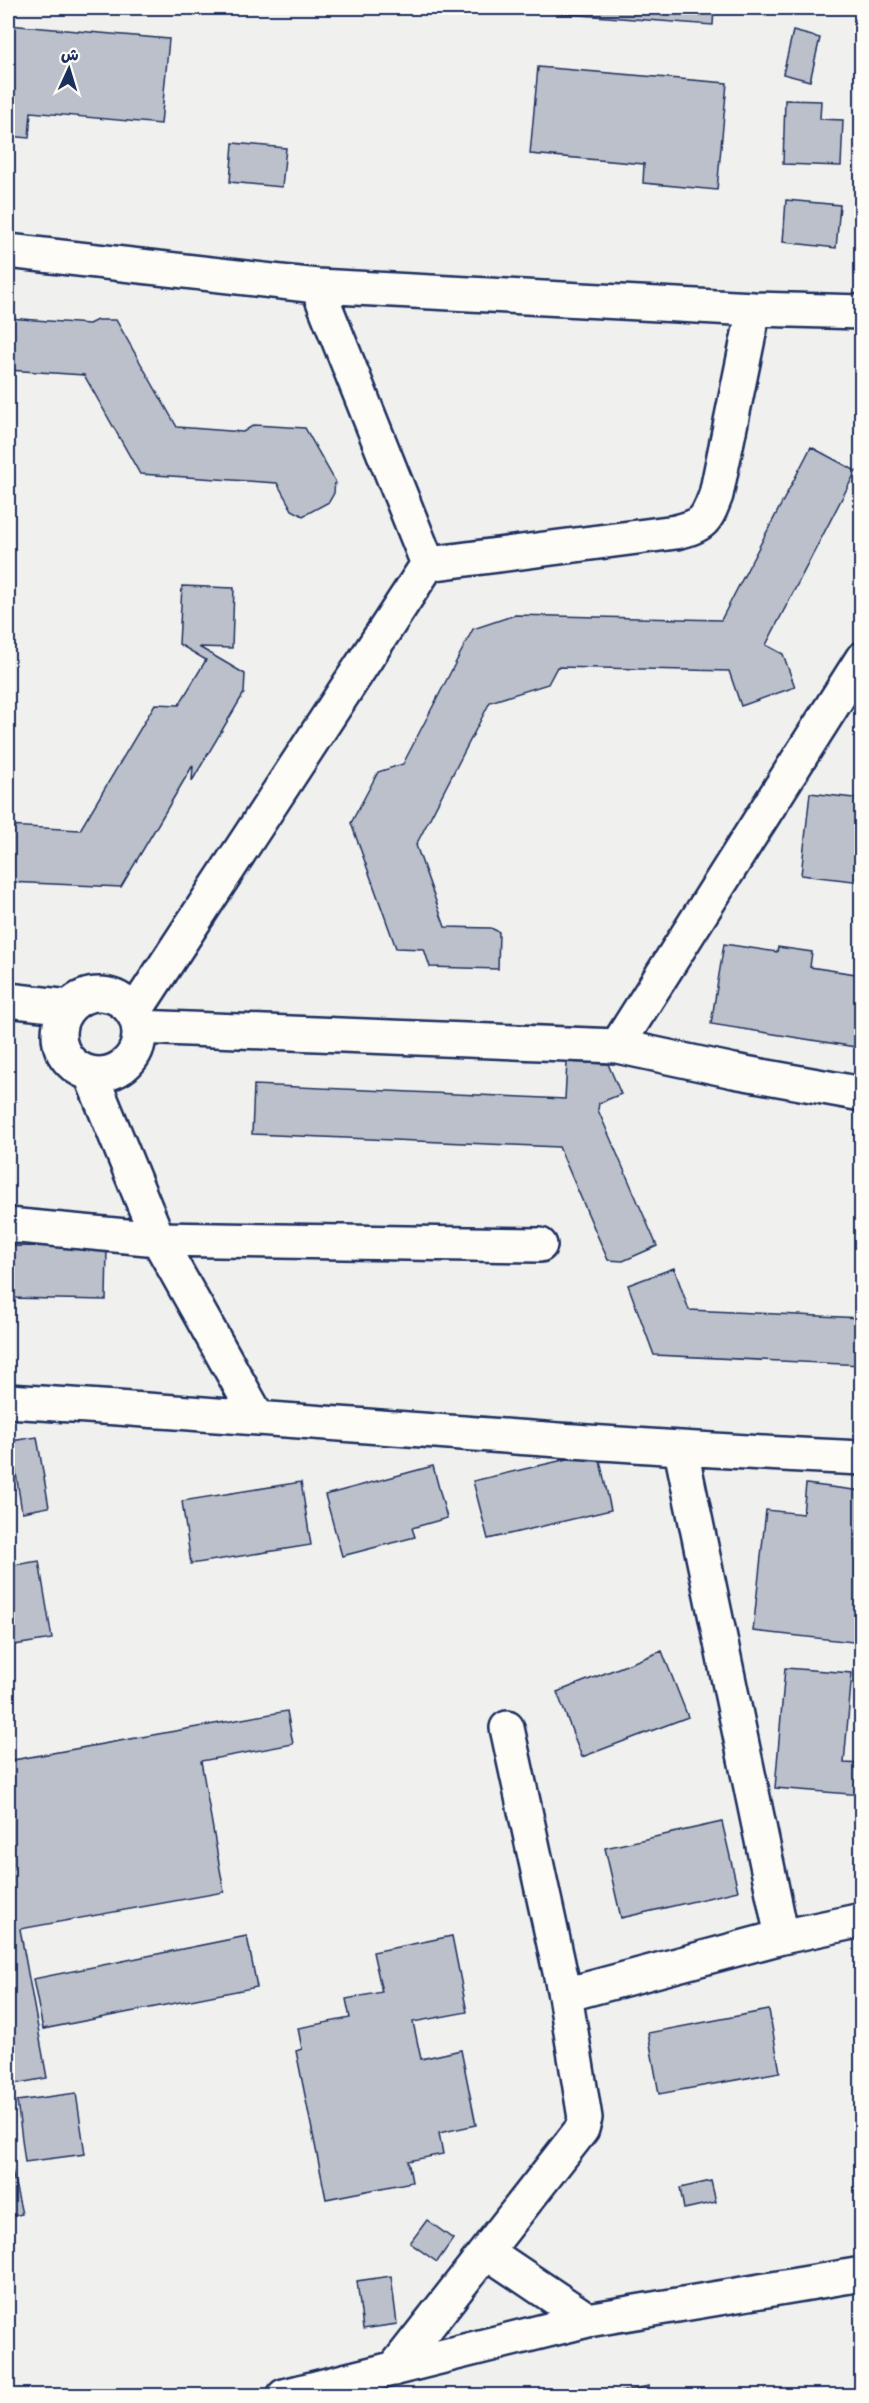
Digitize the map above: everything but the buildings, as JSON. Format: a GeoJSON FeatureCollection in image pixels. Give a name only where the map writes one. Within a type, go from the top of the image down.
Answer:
{"type":"FeatureCollection","features":[{"type":"Feature","properties":{"kind":"street"},"geometry":{"type":"LineString","coordinates":[[8,251],[316,286],[754,309],[861,312]]}},
{"type":"Feature","properties":{"kind":"street"},"geometry":{"type":"LineString","coordinates":[[316,286],[428,564]]}},
{"type":"Feature","properties":{"kind":"street"},"geometry":{"type":"LineString","coordinates":[[428,564],[676,532],[696,526],[707,518],[716,495],[754,309]]}},
{"type":"Feature","properties":{"kind":"street"},"geometry":{"type":"LineString","coordinates":[[428,564],[137,1020],[138,1047],[128,1064],[111,1073],[91,1075],[75,1068],[64,1055],[58,1039],[60,1022],[69,1007],[84,997],[103,993],[121,999],[137,1020],[618,1046],[734,1071],[861,1094]]}},
{"type":"Feature","properties":{"kind":"street"},"geometry":{"type":"LineString","coordinates":[[618,1046],[861,659]]}},
{"type":"Feature","properties":{"kind":"street"},"geometry":{"type":"LineString","coordinates":[[8,1000],[69,1007]]}},
{"type":"Feature","properties":{"kind":"street"},"geometry":{"type":"LineString","coordinates":[[91,1075],[158,1239],[257,1416]]}},
{"type":"Feature","properties":{"kind":"street"},"geometry":{"type":"LineString","coordinates":[[8,1225],[158,1239],[540,1245]]}},
{"type":"Feature","properties":{"kind":"street"},"geometry":{"type":"LineString","coordinates":[[8,1401],[257,1416],[681,1450],[861,1458]]}},
{"type":"Feature","properties":{"kind":"street"},"geometry":{"type":"LineString","coordinates":[[681,1450],[782,1937]]}},
{"type":"Feature","properties":{"kind":"street"},"geometry":{"type":"LineString","coordinates":[[394,2369],[582,2129],[585,2118],[565,1995],[507,1728]]}},
{"type":"Feature","properties":{"kind":"street"},"geometry":{"type":"LineString","coordinates":[[565,1995],[782,1937],[861,1920]]}},
{"type":"Feature","properties":{"kind":"street"},"geometry":{"type":"LineString","coordinates":[[487,2252],[588,2320]]}},
{"type":"Feature","properties":{"kind":"street"},"geometry":{"type":"LineString","coordinates":[[284,2396],[588,2320],[861,2274]]}}]}
